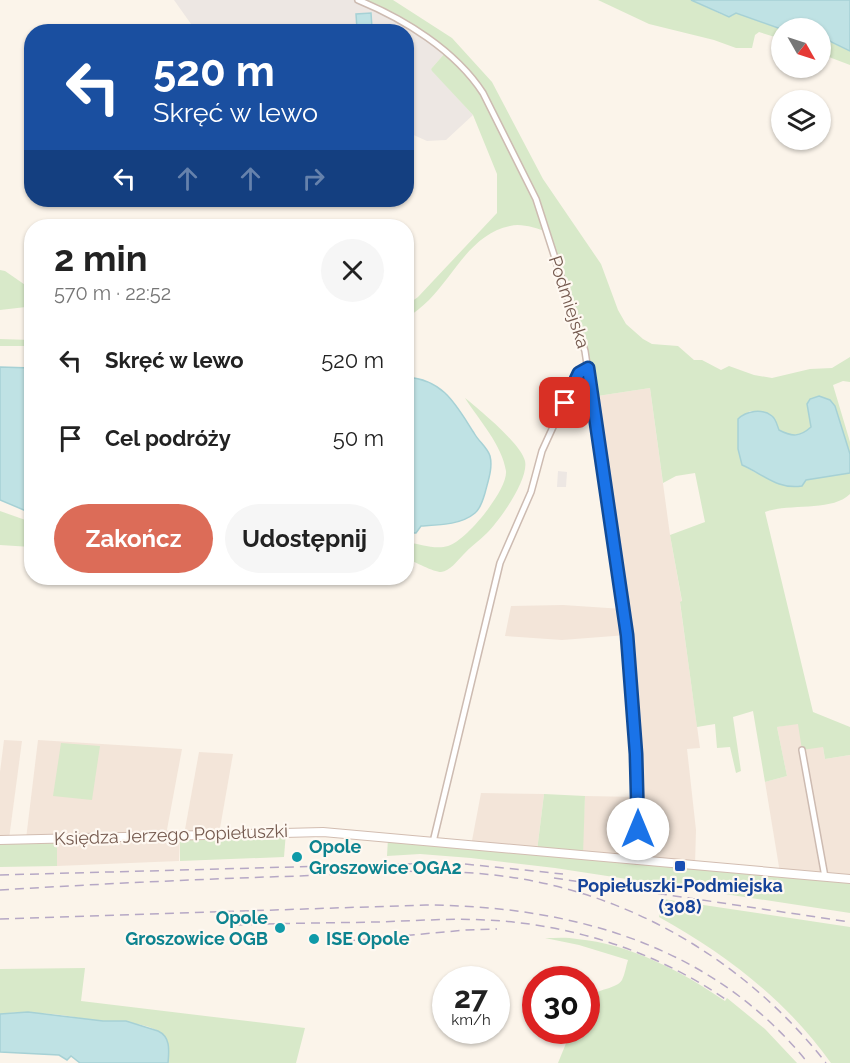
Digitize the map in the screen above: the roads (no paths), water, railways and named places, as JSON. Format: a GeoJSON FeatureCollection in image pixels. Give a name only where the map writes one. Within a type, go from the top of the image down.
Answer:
{"type":"FeatureCollection","features":[{"type":"Feature","properties":{"kind":"main road","name":"Księdza Jerzego Popiełuszki"},"geometry":{"type":"LineString","coordinates":[[0,840],[312,832],[850,879]]}},
{"type":"Feature","properties":{"kind":"street","name":"Podmiejska"},"geometry":{"type":"LineString","coordinates":[[358,0],[385,12],[403,24]]}},
{"type":"Feature","properties":{"kind":"street","name":"Podmiejska"},"geometry":{"type":"LineString","coordinates":[[414,32],[458,64],[483,93],[536,199],[579,330],[588,368],[627,635],[638,800],[632,860]]}},
{"type":"Feature","properties":{"kind":"street"},"geometry":{"type":"LineString","coordinates":[[433,842],[500,563],[531,492],[542,451],[574,381],[579,373],[588,368]]}},
{"type":"Feature","properties":{"kind":"street"},"geometry":{"type":"LineString","coordinates":[[802,750],[825,877]]}},
{"type":"Feature","properties":{"kind":"water"},"geometry":{"type":"Polygon","coordinates":[[[691,0],[850,0],[850,51],[831,42],[831,18],[771,18],[771,25],[736,13],[729,17],[691,0]]]}},
{"type":"Feature","properties":{"kind":"water"},"geometry":{"type":"Polygon","coordinates":[[[371,13],[372,24],[357,24],[356,14],[371,13]]]}},
{"type":"Feature","properties":{"kind":"water"},"geometry":{"type":"Polygon","coordinates":[[[0,367],[24,368],[24,510],[0,500],[0,367]]]}},
{"type":"Feature","properties":{"kind":"water"},"geometry":{"type":"Polygon","coordinates":[[[414,378],[431,383],[448,396],[487,450],[491,461],[485,493],[477,511],[456,522],[421,526],[414,533],[414,378]]]}},
{"type":"Feature","properties":{"kind":"water"},"geometry":{"type":"Polygon","coordinates":[[[819,396],[830,400],[835,406],[850,454],[850,473],[806,480],[802,486],[793,487],[771,480],[742,465],[738,449],[738,419],[741,416],[750,412],[764,412],[773,417],[779,430],[792,435],[803,433],[811,427],[807,404],[810,399],[819,396]]]}},
{"type":"Feature","properties":{"kind":"water"},"geometry":{"type":"Polygon","coordinates":[[[28,1012],[103,1021],[126,1021],[158,1031],[167,1041],[168,1063],[80,1063],[71,1056],[67,1060],[59,1055],[0,1052],[0,1014],[28,1012]]]}},
{"type":"Feature","properties":{"kind":"railway"},"geometry":{"type":"LineString","coordinates":[[0,875],[438,863]]}},
{"type":"Feature","properties":{"kind":"railway"},"geometry":{"type":"LineString","coordinates":[[465,864],[563,874]]}},
{"type":"Feature","properties":{"kind":"railway"},"geometry":{"type":"LineString","coordinates":[[0,890],[400,872],[476,873],[549,884],[596,898],[640,916],[682,938],[723,964],[760,993],[795,1027],[826,1063]]}},
{"type":"Feature","properties":{"kind":"railway"},"geometry":{"type":"LineString","coordinates":[[554,878],[850,922]]}},
{"type":"Feature","properties":{"kind":"railway"},"geometry":{"type":"LineString","coordinates":[[0,919],[426,905],[480,907],[534,914],[586,924],[636,940],[684,961],[729,989],[770,1022],[808,1063]]}},
{"type":"Feature","properties":{"kind":"railway"},"geometry":{"type":"LineString","coordinates":[[236,925],[458,919],[549,927],[581,934],[641,954],[670,967],[725,999]]}},
{"type":"Feature","properties":{"kind":"railway"},"geometry":{"type":"LineString","coordinates":[[346,941],[497,929]]}},
{"type":"Feature","properties":{"kind":"place","name":"Opole Groszowice OGA2"},"geometry":{"type":"Point","coordinates":[297,857]}},
{"type":"Feature","properties":{"kind":"place","name":"Popiełuszki-Podmiejska (308)"},"geometry":{"type":"Point","coordinates":[680,866]}},
{"type":"Feature","properties":{"kind":"place","name":"Opole Groszowice OGB"},"geometry":{"type":"Point","coordinates":[280,928]}},
{"type":"Feature","properties":{"kind":"place","name":"ISE Opole"},"geometry":{"type":"Point","coordinates":[314,939]}}]}
